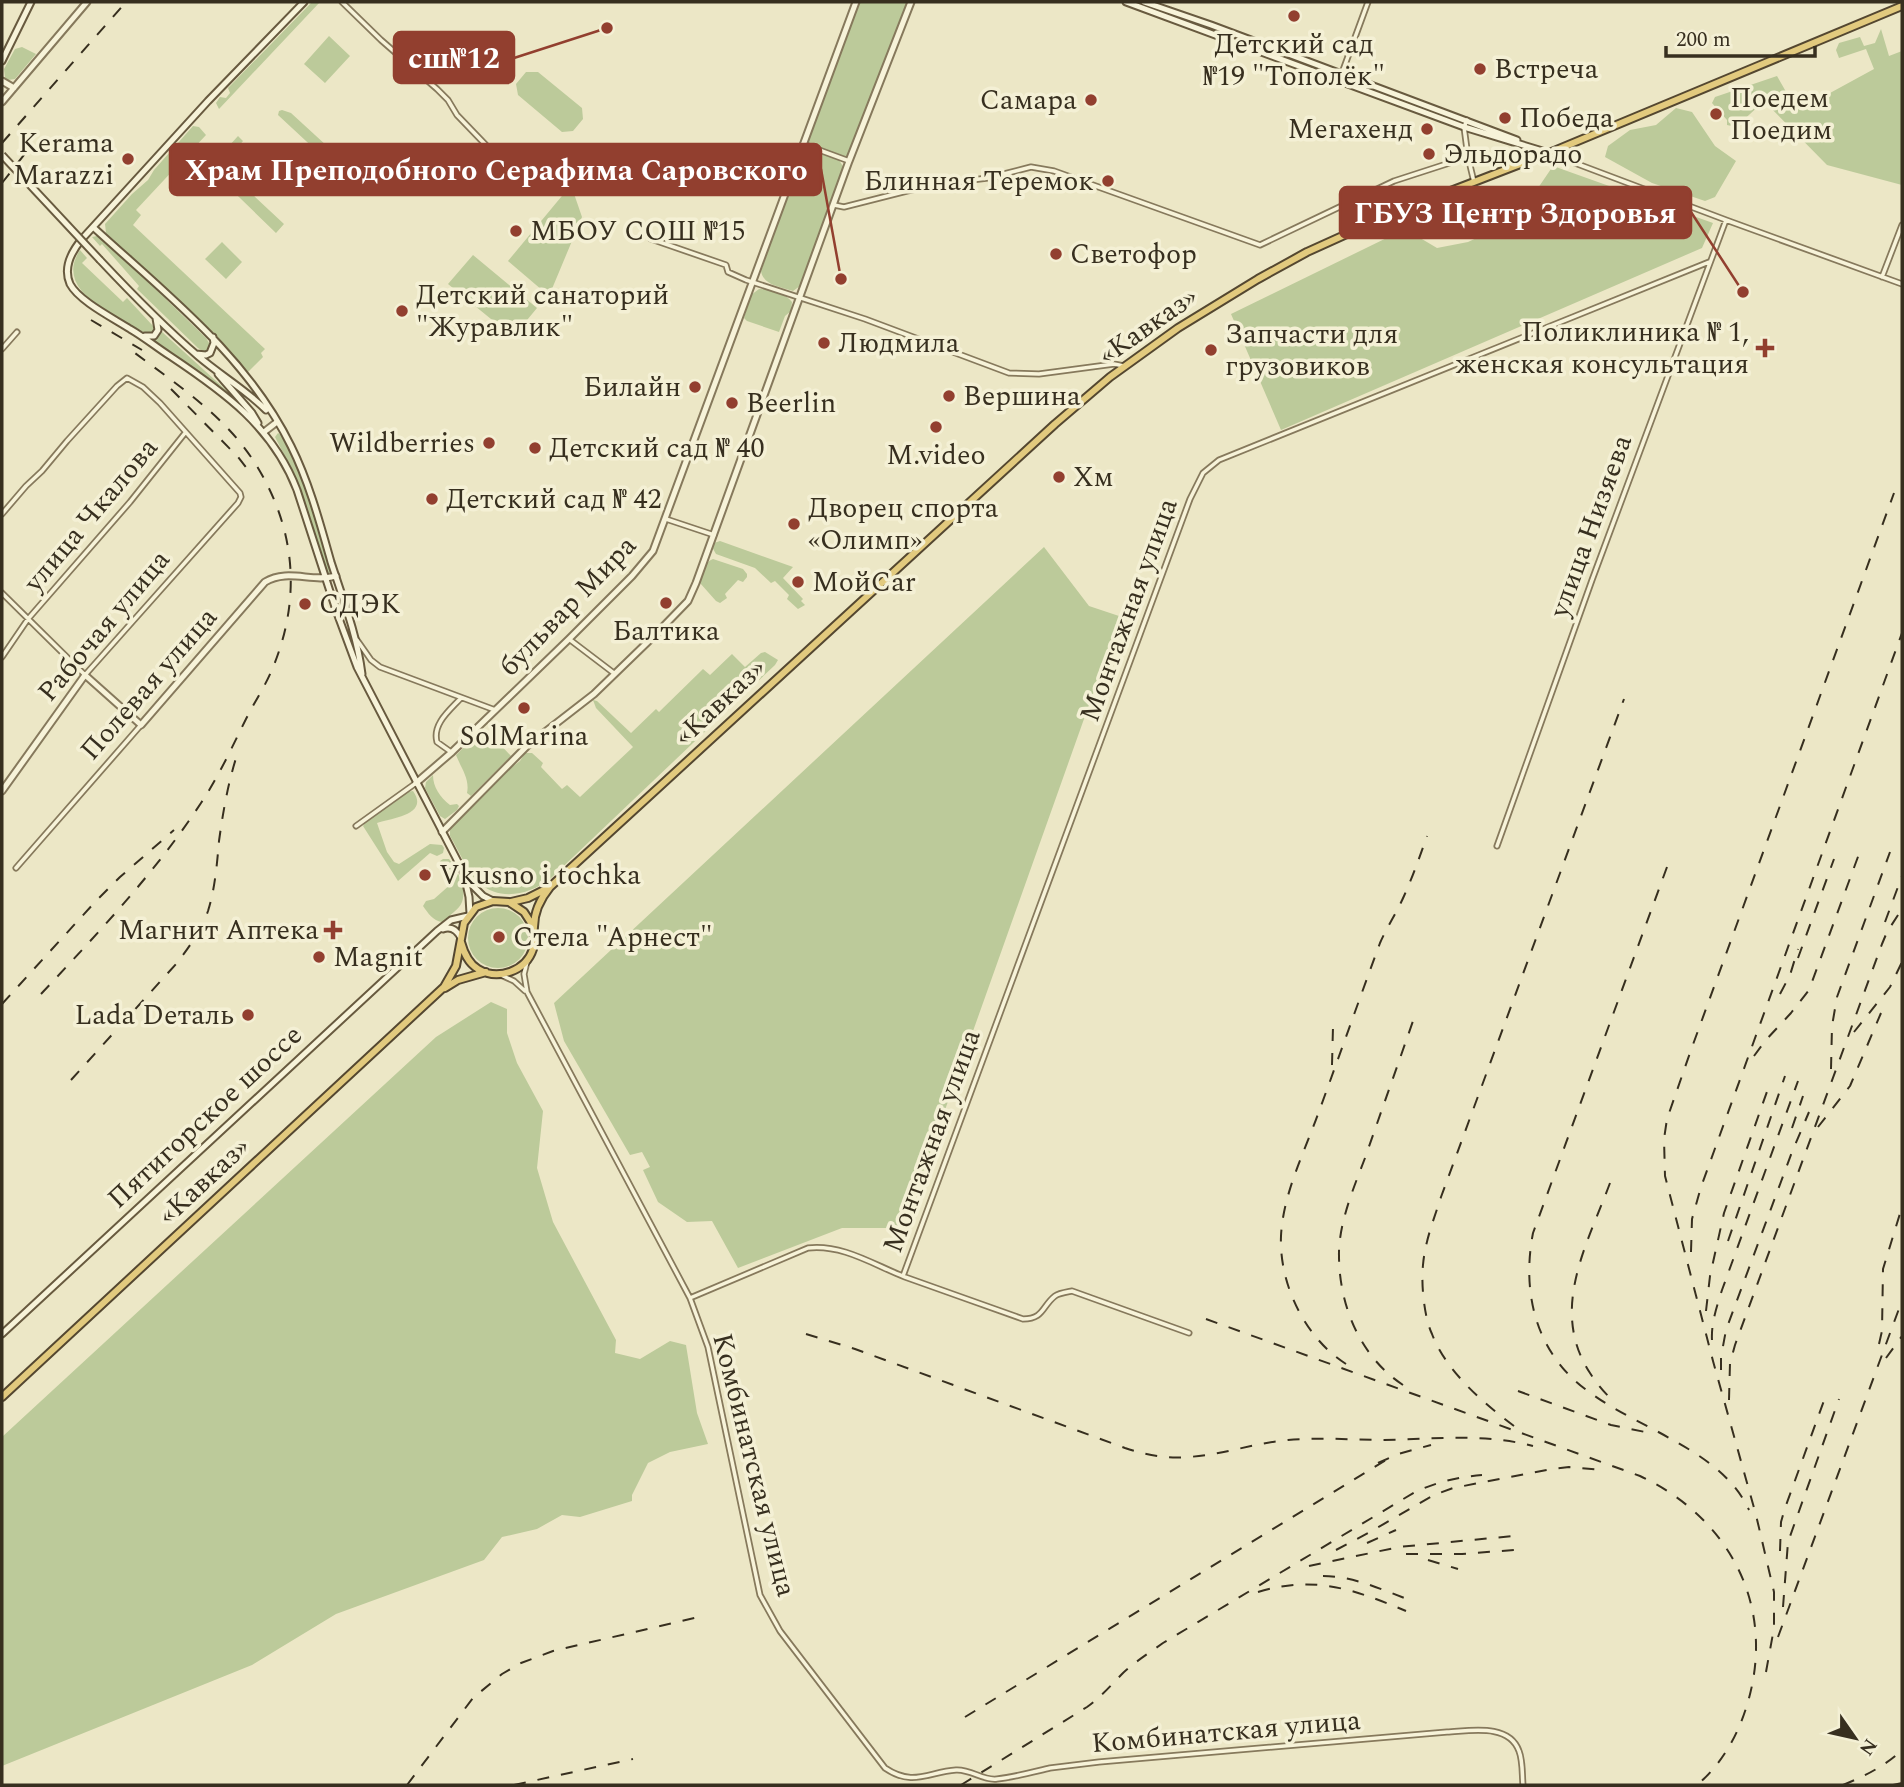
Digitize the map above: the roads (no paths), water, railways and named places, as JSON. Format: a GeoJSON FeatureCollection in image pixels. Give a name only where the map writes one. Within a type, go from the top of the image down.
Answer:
{"type":"FeatureCollection","features":[{"type":"Feature","properties":{"kind":"highway","name":"«Кавказ»"},"geometry":{"type":"LineString","coordinates":[[529,957],[535,938],[537,908],[550,887],[1047,431],[1124,366],[1178,328],[1307,252],[1391,214],[1549,153],[1902,6]]}},
{"type":"Feature","properties":{"kind":"highway","name":"«Кавказ»"},"geometry":{"type":"LineString","coordinates":[[493,901],[509,902],[528,898],[550,887]]}},
{"type":"Feature","properties":{"kind":"highway"},"geometry":{"type":"LineString","coordinates":[[469,915],[476,907],[493,901]]}},
{"type":"Feature","properties":{"kind":"highway"},"geometry":{"type":"LineString","coordinates":[[509,902],[524,912],[534,928]]}},
{"type":"Feature","properties":{"kind":"highway","name":"«Кавказ»"},"geometry":{"type":"LineString","coordinates":[[2,1397],[435,996],[451,977],[460,954],[462,930],[469,915]]}},
{"type":"Feature","properties":{"kind":"highway"},"geometry":{"type":"LineString","coordinates":[[461,940],[463,950],[472,964],[486,972]]}},
{"type":"Feature","properties":{"kind":"highway"},"geometry":{"type":"LineString","coordinates":[[499,974],[516,970],[529,957]]}},
{"type":"Feature","properties":{"kind":"highway","name":"«Кавказ»"},"geometry":{"type":"LineString","coordinates":[[435,996],[458,980],[486,972],[499,974]]}},
{"type":"Feature","properties":{"kind":"main road"},"geometry":{"type":"LineString","coordinates":[[2,61],[31,2]]}},
{"type":"Feature","properties":{"kind":"main road"},"geometry":{"type":"LineString","coordinates":[[2,102],[87,2]]}},
{"type":"Feature","properties":{"kind":"main road"},"geometry":{"type":"LineString","coordinates":[[264,432],[220,391],[75,291],[68,270],[75,247],[208,101],[304,2]]}},
{"type":"Feature","properties":{"kind":"main road","name":"бульвар Мира"},"geometry":{"type":"LineString","coordinates":[[416,783],[452,752],[649,559],[660,537],[856,2]]}},
{"type":"Feature","properties":{"kind":"main road"},"geometry":{"type":"LineString","coordinates":[[442,832],[527,747],[615,675],[688,601],[849,161],[911,2]]}},
{"type":"Feature","properties":{"kind":"main road"},"geometry":{"type":"LineString","coordinates":[[1126,2],[1464,127],[1549,153]]}},
{"type":"Feature","properties":{"kind":"main road"},"geometry":{"type":"LineString","coordinates":[[1144,2],[1549,153]]}},
{"type":"Feature","properties":{"kind":"main road"},"geometry":{"type":"LineString","coordinates":[[2,81],[14,88]]}},
{"type":"Feature","properties":{"kind":"main road"},"geometry":{"type":"LineString","coordinates":[[2,155],[155,317],[211,367],[252,412],[292,476],[351,654],[362,677],[463,872],[475,890],[493,901]]}},
{"type":"Feature","properties":{"kind":"main road"},"geometry":{"type":"LineString","coordinates":[[93,227],[213,337],[250,381],[290,445],[302,472],[356,640],[362,677]]}},
{"type":"Feature","properties":{"kind":"main road"},"geometry":{"type":"LineString","coordinates":[[139,334],[154,336],[158,330],[155,317]]}},
{"type":"Feature","properties":{"kind":"main road"},"geometry":{"type":"LineString","coordinates":[[196,354],[210,353],[213,337]]}},
{"type":"Feature","properties":{"kind":"main road"},"geometry":{"type":"LineString","coordinates":[[211,367],[242,388],[275,420]]}},
{"type":"Feature","properties":{"kind":"main road"},"geometry":{"type":"LineString","coordinates":[[264,432],[275,420]]}},
{"type":"Feature","properties":{"kind":"main road","name":"Полевая улица"},"geometry":{"type":"LineString","coordinates":[[141,725],[265,582],[286,575],[327,579],[336,576]]}},
{"type":"Feature","properties":{"kind":"main road"},"geometry":{"type":"LineString","coordinates":[[85,675],[141,725]]}},
{"type":"Feature","properties":{"kind":"main road","name":"Рабочая улица"},"geometry":{"type":"LineString","coordinates":[[2,791],[85,675]]}},
{"type":"Feature","properties":{"kind":"main road"},"geometry":{"type":"LineString","coordinates":[[463,872],[469,897],[469,915]]}},
{"type":"Feature","properties":{"kind":"main road","name":"Пятигорское шоссе"},"geometry":{"type":"LineString","coordinates":[[2,1334],[437,931],[451,920],[469,915]]}},
{"type":"Feature","properties":{"kind":"main road"},"geometry":{"type":"LineString","coordinates":[[437,931],[450,928],[457,931],[461,940]]}},
{"type":"Feature","properties":{"kind":"street"},"geometry":{"type":"LineString","coordinates":[[342,2],[448,100],[457,115],[508,168]]}},
{"type":"Feature","properties":{"kind":"street"},"geometry":{"type":"LineString","coordinates":[[1339,81],[1368,2]]}},
{"type":"Feature","properties":{"kind":"street"},"geometry":{"type":"LineString","coordinates":[[1466,120],[1464,127],[1474,182]]}},
{"type":"Feature","properties":{"kind":"street"},"geometry":{"type":"LineString","coordinates":[[803,144],[849,161]]}},
{"type":"Feature","properties":{"kind":"street"},"geometry":{"type":"LineString","coordinates":[[1549,153],[1902,284]]}},
{"type":"Feature","properties":{"kind":"street"},"geometry":{"type":"LineString","coordinates":[[834,205],[844,207],[907,191],[1031,167],[1054,171],[1260,245],[1394,181],[1468,157]]}},
{"type":"Feature","properties":{"kind":"street","name":"улица Низяева"},"geometry":{"type":"LineString","coordinates":[[1497,846],[1592,580],[1726,220]]}},
{"type":"Feature","properties":{"kind":"street"},"geometry":{"type":"LineString","coordinates":[[1882,277],[1902,225]]}},
{"type":"Feature","properties":{"kind":"street"},"geometry":{"type":"LineString","coordinates":[[651,239],[726,265],[728,272],[754,282],[865,319],[1000,371],[1024,375],[1114,364],[1124,366]]}},
{"type":"Feature","properties":{"kind":"street","name":"Монтажная улица"},"geometry":{"type":"LineString","coordinates":[[903,1276],[1190,499],[1203,473],[1219,460],[1709,262]]}},
{"type":"Feature","properties":{"kind":"street"},"geometry":{"type":"LineString","coordinates":[[2,349],[17,332]]}},
{"type":"Feature","properties":{"kind":"street"},"geometry":{"type":"LineString","coordinates":[[2,513],[127,378],[132,379],[160,403],[185,433]]}},
{"type":"Feature","properties":{"kind":"street","name":"Рабочая улица"},"geometry":{"type":"LineString","coordinates":[[85,675],[239,503],[240,493],[185,433]]}},
{"type":"Feature","properties":{"kind":"street","name":"улица Чкалова"},"geometry":{"type":"LineString","coordinates":[[2,657],[28,619],[130,502],[185,433]]}},
{"type":"Feature","properties":{"kind":"street"},"geometry":{"type":"LineString","coordinates":[[665,519],[714,535]]}},
{"type":"Feature","properties":{"kind":"street"},"geometry":{"type":"LineString","coordinates":[[2,593],[85,675]]}},
{"type":"Feature","properties":{"kind":"street"},"geometry":{"type":"LineString","coordinates":[[569,639],[615,675]]}},
{"type":"Feature","properties":{"kind":"street"},"geometry":{"type":"LineString","coordinates":[[356,640],[380,667],[495,710]]}},
{"type":"Feature","properties":{"kind":"street"},"geometry":{"type":"LineString","coordinates":[[452,752],[437,742],[435,734],[437,727],[461,698]]}},
{"type":"Feature","properties":{"kind":"street","name":"Полевая улица"},"geometry":{"type":"LineString","coordinates":[[16,868],[141,725]]}},
{"type":"Feature","properties":{"kind":"street","name":"бульвар Мира"},"geometry":{"type":"LineString","coordinates":[[356,826],[416,783]]}},
{"type":"Feature","properties":{"kind":"street"},"geometry":{"type":"LineString","coordinates":[[527,992],[524,974],[529,957]]}},
{"type":"Feature","properties":{"kind":"street","name":"Комбинатская улица"},"geometry":{"type":"LineString","coordinates":[[499,974],[514,981],[527,992],[690,1298],[708,1347],[760,1595],[780,1631],[892,1774],[905,1780],[923,1780],[941,1773],[967,1770],[994,1780],[1099,1762],[1447,1732],[1488,1731],[1497,1732],[1515,1742],[1520,1753],[1523,1785]]}},
{"type":"Feature","properties":{"kind":"street"},"geometry":{"type":"LineString","coordinates":[[690,1298],[808,1248],[822,1246],[836,1248],[903,1276],[1023,1318],[1033,1319],[1045,1310],[1054,1297],[1072,1291],[1189,1333]]}},
{"type":"Feature","properties":{"kind":"railway"},"geometry":{"type":"LineString","coordinates":[[2,143],[126,2]]}},
{"type":"Feature","properties":{"kind":"railway"},"geometry":{"type":"LineString","coordinates":[[2,183],[31,146]]}},
{"type":"Feature","properties":{"kind":"railway"},"geometry":{"type":"LineString","coordinates":[[91,320],[142,350]]}},
{"type":"Feature","properties":{"kind":"railway"},"geometry":{"type":"LineString","coordinates":[[41,994],[145,878],[201,803],[268,678],[281,646],[287,620],[290,594],[287,543],[281,518],[258,468],[217,417],[131,350]]}},
{"type":"Feature","properties":{"kind":"railway"},"geometry":{"type":"LineString","coordinates":[[171,389],[238,457],[252,475]]}},
{"type":"Feature","properties":{"kind":"railway"},"geometry":{"type":"LineString","coordinates":[[1766,1672],[1774,1628],[1774,1592],[1756,1515],[1665,1176],[1664,1139],[1667,1119],[1691,1050],[1894,493]]}},
{"type":"Feature","properties":{"kind":"railway"},"geometry":{"type":"LineString","coordinates":[[1691,1252],[1692,1219],[1701,1187],[1902,633]]}},
{"type":"Feature","properties":{"kind":"railway"},"geometry":{"type":"LineString","coordinates":[[1514,1426],[1467,1385],[1438,1348],[1425,1310],[1422,1281],[1424,1256],[1441,1197],[1624,699]]}},
{"type":"Feature","properties":{"kind":"railway"},"geometry":{"type":"LineString","coordinates":[[71,1080],[177,963],[202,925],[212,894],[224,808],[237,755]]}},
{"type":"Feature","properties":{"kind":"railway"},"geometry":{"type":"LineString","coordinates":[[2,1004],[95,902],[174,830]]}},
{"type":"Feature","properties":{"kind":"railway"},"geometry":{"type":"LineString","coordinates":[[1346,1364],[1318,1340],[1297,1308],[1285,1273],[1281,1236],[1283,1220],[1295,1174],[1380,943],[1404,896],[1427,836]]}},
{"type":"Feature","properties":{"kind":"railway"},"geometry":{"type":"LineString","coordinates":[[1831,1069],[1832,1026],[1837,997],[1890,852]]}},
{"type":"Feature","properties":{"kind":"railway"},"geometry":{"type":"LineString","coordinates":[[1754,1056],[1809,990],[1859,854]]}},
{"type":"Feature","properties":{"kind":"railway"},"geometry":{"type":"LineString","coordinates":[[1798,958],[1834,859]]}},
{"type":"Feature","properties":{"kind":"railway"},"geometry":{"type":"LineString","coordinates":[[1667,867],[1533,1233],[1529,1279],[1537,1323],[1558,1362],[1573,1379],[1611,1407],[1683,1446],[1716,1468],[1735,1487],[1749,1510]]}},
{"type":"Feature","properties":{"kind":"railway"},"geometry":{"type":"LineString","coordinates":[[1885,922],[1902,876]]}},
{"type":"Feature","properties":{"kind":"railway"},"geometry":{"type":"LineString","coordinates":[[1729,1400],[1730,1363],[1735,1345],[1882,944],[1902,909]]}},
{"type":"Feature","properties":{"kind":"railway"},"geometry":{"type":"LineString","coordinates":[[1780,994],[1790,975],[1798,949]]}},
{"type":"Feature","properties":{"kind":"railway"},"geometry":{"type":"LineString","coordinates":[[1854,1032],[1890,987],[1902,962]]}},
{"type":"Feature","properties":{"kind":"railway"},"geometry":{"type":"LineString","coordinates":[[1818,1127],[1850,1086],[1881,1013]]}},
{"type":"Feature","properties":{"kind":"railway"},"geometry":{"type":"LineString","coordinates":[[1403,1385],[1374,1359],[1354,1327],[1342,1290],[1339,1251],[1348,1204],[1413,1021]]}},
{"type":"Feature","properties":{"kind":"railway"},"geometry":{"type":"LineString","coordinates":[[1332,1065],[1333,1027]]}},
{"type":"Feature","properties":{"kind":"railway"},"geometry":{"type":"LineString","coordinates":[[1728,1241],[1785,1076]]}},
{"type":"Feature","properties":{"kind":"railway"},"geometry":{"type":"LineString","coordinates":[[1712,1340],[1713,1321],[1722,1290],[1798,1081]]}},
{"type":"Feature","properties":{"kind":"railway"},"geometry":{"type":"LineString","coordinates":[[1706,1311],[1710,1276],[1724,1213],[1769,1086]]}},
{"type":"Feature","properties":{"kind":"railway"},"geometry":{"type":"LineString","coordinates":[[1792,1128],[1803,1096]]}},
{"type":"Feature","properties":{"kind":"railway"},"geometry":{"type":"LineString","coordinates":[[1721,1370],[1726,1330],[1809,1112]]}},
{"type":"Feature","properties":{"kind":"railway"},"geometry":{"type":"LineString","coordinates":[[1610,1183],[1583,1254],[1572,1302],[1578,1349],[1601,1389],[1615,1402]]}},
{"type":"Feature","properties":{"kind":"railway"},"geometry":{"type":"LineString","coordinates":[[1879,1344],[1882,1331],[1883,1269],[1902,1207]]}},
{"type":"Feature","properties":{"kind":"railway"},"geometry":{"type":"LineString","coordinates":[[1778,1637],[1900,1306]]}},
{"type":"Feature","properties":{"kind":"railway"},"geometry":{"type":"LineString","coordinates":[[1206,1319],[1640,1476],[1672,1494],[1699,1516],[1721,1541],[1738,1570],[1750,1601],[1756,1634],[1755,1669],[1743,1716],[1734,1738],[1721,1758],[1697,1785]]}},
{"type":"Feature","properties":{"kind":"railway"},"geometry":{"type":"LineString","coordinates":[[806,1334],[855,1349],[1125,1448],[1156,1456],[1201,1456],[1288,1440],[1312,1439],[1477,1438],[1533,1446]]}},
{"type":"Feature","properties":{"kind":"railway"},"geometry":{"type":"LineString","coordinates":[[1886,1358],[1902,1336]]}},
{"type":"Feature","properties":{"kind":"railway"},"geometry":{"type":"LineString","coordinates":[[1518,1391],[1611,1425],[1650,1433]]}},
{"type":"Feature","properties":{"kind":"railway"},"geometry":{"type":"LineString","coordinates":[[1780,1551],[1781,1522],[1785,1508],[1826,1395]]}},
{"type":"Feature","properties":{"kind":"railway"},"geometry":{"type":"LineString","coordinates":[[1783,1607],[1788,1542],[1839,1399]]}},
{"type":"Feature","properties":{"kind":"railway"},"geometry":{"type":"LineString","coordinates":[[1378,1463],[1431,1445]]}},
{"type":"Feature","properties":{"kind":"railway"},"geometry":{"type":"LineString","coordinates":[[965,1717],[1386,1460]]}},
{"type":"Feature","properties":{"kind":"railway"},"geometry":{"type":"LineString","coordinates":[[1336,1550],[1434,1495],[1453,1488],[1552,1469],[1569,1467],[1602,1470]]}},
{"type":"Feature","properties":{"kind":"railway"},"geometry":{"type":"LineString","coordinates":[[961,1785],[1087,1707],[1128,1669],[1163,1643],[1415,1492],[1448,1480],[1482,1475]]}},
{"type":"Feature","properties":{"kind":"railway"},"geometry":{"type":"LineString","coordinates":[[1367,1543],[1396,1530]]}},
{"type":"Feature","properties":{"kind":"railway"},"geometry":{"type":"LineString","coordinates":[[1309,1566],[1399,1547],[1513,1536]]}},
{"type":"Feature","properties":{"kind":"railway"},"geometry":{"type":"LineString","coordinates":[[1406,1554],[1514,1550]]}},
{"type":"Feature","properties":{"kind":"railway"},"geometry":{"type":"LineString","coordinates":[[1428,1560],[1458,1569]]}},
{"type":"Feature","properties":{"kind":"railway"},"geometry":{"type":"LineString","coordinates":[[1323,1576],[1357,1581],[1410,1600]]}},
{"type":"Feature","properties":{"kind":"railway"},"geometry":{"type":"LineString","coordinates":[[1258,1592],[1298,1585],[1334,1587],[1369,1596],[1406,1611]]}},
{"type":"Feature","properties":{"kind":"railway"},"geometry":{"type":"LineString","coordinates":[[407,1785],[473,1698],[502,1674],[521,1663],[553,1651],[703,1616]]}},
{"type":"Feature","properties":{"kind":"railway"},"geometry":{"type":"LineString","coordinates":[[1843,1785],[1874,1770],[1902,1750]]}},
{"type":"Feature","properties":{"kind":"railway"},"geometry":{"type":"LineString","coordinates":[[514,1785],[633,1759]]}},
{"type":"Feature","properties":{"kind":"railway"},"geometry":{"type":"LineString","coordinates":[[1893,1785],[1902,1783]]}},
{"type":"Feature","properties":{"kind":"place","name":"Детский сад №19 \"Тополёк\""},"geometry":{"type":"Point","coordinates":[1294,16]}},
{"type":"Feature","properties":{"kind":"place","name":"сш№12"},"geometry":{"type":"Point","coordinates":[607,28]}},
{"type":"Feature","properties":{"kind":"place","name":"Встреча"},"geometry":{"type":"Point","coordinates":[1480,69]}},
{"type":"Feature","properties":{"kind":"place","name":"Самара"},"geometry":{"type":"Point","coordinates":[1091,100]}},
{"type":"Feature","properties":{"kind":"place","name":"Поедем Поедим"},"geometry":{"type":"Point","coordinates":[1716,114]}},
{"type":"Feature","properties":{"kind":"place","name":"Победа"},"geometry":{"type":"Point","coordinates":[1505,118]}},
{"type":"Feature","properties":{"kind":"place","name":"Мегахенд"},"geometry":{"type":"Point","coordinates":[1427,129]}},
{"type":"Feature","properties":{"kind":"place","name":"Эльдорадо"},"geometry":{"type":"Point","coordinates":[1429,154]}},
{"type":"Feature","properties":{"kind":"place","name":"Kerama Marazzi"},"geometry":{"type":"Point","coordinates":[128,159]}},
{"type":"Feature","properties":{"kind":"place","name":"Блинная Теремок"},"geometry":{"type":"Point","coordinates":[1108,181]}},
{"type":"Feature","properties":{"kind":"place","name":"МБОУ СОШ №15"},"geometry":{"type":"Point","coordinates":[516,231]}},
{"type":"Feature","properties":{"kind":"place","name":"Светофор"},"geometry":{"type":"Point","coordinates":[1056,254]}},
{"type":"Feature","properties":{"kind":"place","name":"Храм Преподобного Серафима Саровского"},"geometry":{"type":"Point","coordinates":[841,279]}},
{"type":"Feature","properties":{"kind":"place","name":"ГБУЗ Центр Здоровья"},"geometry":{"type":"Point","coordinates":[1743,292]}},
{"type":"Feature","properties":{"kind":"place","name":"Детский санаторий \"Журавлик\""},"geometry":{"type":"Point","coordinates":[402,311]}},
{"type":"Feature","properties":{"kind":"place","name":"Людмила"},"geometry":{"type":"Point","coordinates":[824,343]}},
{"type":"Feature","properties":{"kind":"place","name":"Поликлиника № 1, женская консультация"},"geometry":{"type":"Point","coordinates":[1765,348]}},
{"type":"Feature","properties":{"kind":"place","name":"Запчасти для грузовиков"},"geometry":{"type":"Point","coordinates":[1211,350]}},
{"type":"Feature","properties":{"kind":"place","name":"Билайн"},"geometry":{"type":"Point","coordinates":[695,387]}},
{"type":"Feature","properties":{"kind":"place","name":"Вершина"},"geometry":{"type":"Point","coordinates":[949,396]}},
{"type":"Feature","properties":{"kind":"place","name":"Beerlin"},"geometry":{"type":"Point","coordinates":[732,403]}},
{"type":"Feature","properties":{"kind":"place","name":"M.video"},"geometry":{"type":"Point","coordinates":[936,427]}},
{"type":"Feature","properties":{"kind":"place","name":"Wildberries"},"geometry":{"type":"Point","coordinates":[489,443]}},
{"type":"Feature","properties":{"kind":"place","name":"Детский сад № 40"},"geometry":{"type":"Point","coordinates":[535,448]}},
{"type":"Feature","properties":{"kind":"place","name":"Хм"},"geometry":{"type":"Point","coordinates":[1059,477]}},
{"type":"Feature","properties":{"kind":"place","name":"Детский сад № 42"},"geometry":{"type":"Point","coordinates":[432,499]}},
{"type":"Feature","properties":{"kind":"place","name":"Дворец спорта «Олимп»"},"geometry":{"type":"Point","coordinates":[794,524]}},
{"type":"Feature","properties":{"kind":"place","name":"МойCar"},"geometry":{"type":"Point","coordinates":[798,582]}},
{"type":"Feature","properties":{"kind":"place","name":"Балтика"},"geometry":{"type":"Point","coordinates":[666,603]}},
{"type":"Feature","properties":{"kind":"place","name":"СДЭК"},"geometry":{"type":"Point","coordinates":[305,604]}},
{"type":"Feature","properties":{"kind":"place","name":"SolMarina"},"geometry":{"type":"Point","coordinates":[524,708]}},
{"type":"Feature","properties":{"kind":"place","name":"Vkusno i tochka"},"geometry":{"type":"Point","coordinates":[425,875]}},
{"type":"Feature","properties":{"kind":"place","name":"Магнит Аптека"},"geometry":{"type":"Point","coordinates":[333,930]}},
{"type":"Feature","properties":{"kind":"place","name":"Стела \"Арнест\""},"geometry":{"type":"Point","coordinates":[499,937]}},
{"type":"Feature","properties":{"kind":"place","name":"Magnit"},"geometry":{"type":"Point","coordinates":[319,957]}},
{"type":"Feature","properties":{"kind":"place","name":"Lada Dеталь"},"geometry":{"type":"Point","coordinates":[248,1015]}}]}
